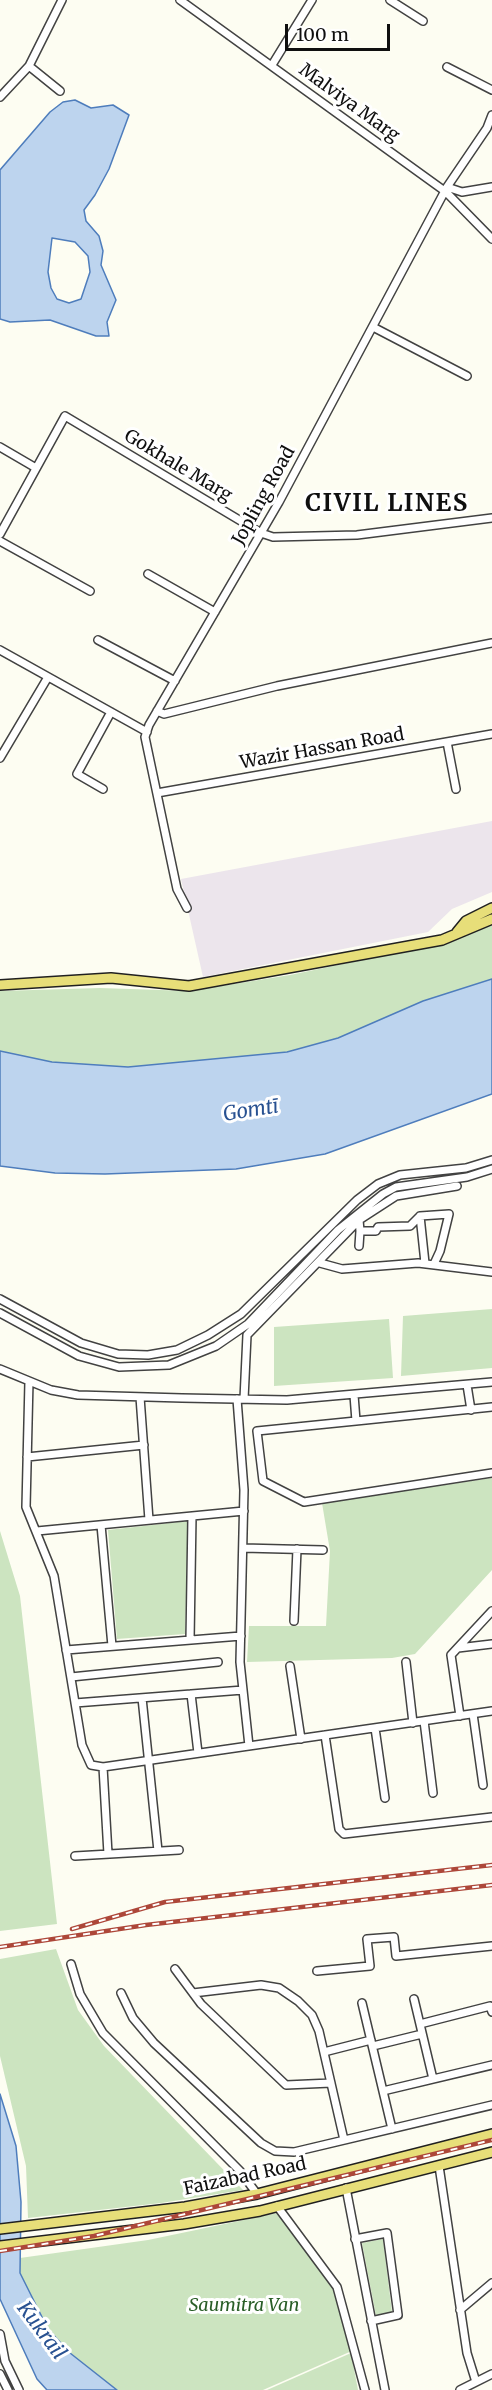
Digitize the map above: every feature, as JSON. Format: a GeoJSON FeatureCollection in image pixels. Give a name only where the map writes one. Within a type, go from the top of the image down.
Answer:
{"type":"FeatureCollection","features":[{"type":"Feature","properties":{"kind":"main road"},"geometry":{"type":"LineString","coordinates":[[455,934],[466,921],[492,908]]}},
{"type":"Feature","properties":{"kind":"main road"},"geometry":{"type":"LineString","coordinates":[[0,985],[111,978],[189,986],[442,940],[492,919]]}},
{"type":"Feature","properties":{"kind":"main road","name":"Faizabad Road"},"geometry":{"type":"LineString","coordinates":[[0,2229],[185,2207],[257,2194],[492,2134]]}},
{"type":"Feature","properties":{"kind":"main road","name":"Faizabad Road"},"geometry":{"type":"LineString","coordinates":[[0,2246],[184,2224],[277,2206],[492,2152]]}},
{"type":"Feature","properties":{"kind":"street"},"geometry":{"type":"LineString","coordinates":[[0,97],[29,66],[62,0]]}},
{"type":"Feature","properties":{"kind":"street","name":"Malviya Marg"},"geometry":{"type":"LineString","coordinates":[[180,0],[446,190],[492,239]]}},
{"type":"Feature","properties":{"kind":"street"},"geometry":{"type":"LineString","coordinates":[[272,65],[312,0]]}},
{"type":"Feature","properties":{"kind":"street"},"geometry":{"type":"LineString","coordinates":[[390,0],[423,21]]}},
{"type":"Feature","properties":{"kind":"street"},"geometry":{"type":"LineString","coordinates":[[29,66],[60,91]]}},
{"type":"Feature","properties":{"kind":"street"},"geometry":{"type":"LineString","coordinates":[[447,67],[492,90]]}},
{"type":"Feature","properties":{"kind":"street","name":"Jopling Road"},"geometry":{"type":"LineString","coordinates":[[147,732],[261,533],[446,190],[490,128],[492,115]]}},
{"type":"Feature","properties":{"kind":"street"},"geometry":{"type":"LineString","coordinates":[[446,190],[462,192],[492,187]]}},
{"type":"Feature","properties":{"kind":"street"},"geometry":{"type":"LineString","coordinates":[[373,327],[467,376]]}},
{"type":"Feature","properties":{"kind":"street","name":"Gokhale Marg"},"geometry":{"type":"LineString","coordinates":[[36,468],[65,416],[261,533],[273,537],[357,535],[492,518]]}},
{"type":"Feature","properties":{"kind":"street"},"geometry":{"type":"LineString","coordinates":[[0,447],[36,468],[0,534]]}},
{"type":"Feature","properties":{"kind":"street"},"geometry":{"type":"LineString","coordinates":[[0,541],[90,591]]}},
{"type":"Feature","properties":{"kind":"street"},"geometry":{"type":"LineString","coordinates":[[148,574],[215,612]]}},
{"type":"Feature","properties":{"kind":"street"},"geometry":{"type":"LineString","coordinates":[[98,640],[175,681]]}},
{"type":"Feature","properties":{"kind":"street"},"geometry":{"type":"LineString","coordinates":[[158,711],[164,714],[277,686],[492,643]]}},
{"type":"Feature","properties":{"kind":"street"},"geometry":{"type":"LineString","coordinates":[[0,650],[147,732],[145,737],[177,889],[187,908]]}},
{"type":"Feature","properties":{"kind":"street"},"geometry":{"type":"LineString","coordinates":[[0,758],[48,677]]}},
{"type":"Feature","properties":{"kind":"street"},"geometry":{"type":"LineString","coordinates":[[103,789],[77,774],[111,712]]}},
{"type":"Feature","properties":{"kind":"street","name":"Wazir Hassan Road"},"geometry":{"type":"LineString","coordinates":[[157,793],[492,734]]}},
{"type":"Feature","properties":{"kind":"street"},"geometry":{"type":"LineString","coordinates":[[447,742],[456,789]]}},
{"type":"Feature","properties":{"kind":"street"},"geometry":{"type":"LineString","coordinates":[[0,1299],[81,1343],[118,1354],[148,1355],[177,1350],[208,1335],[241,1314],[357,1200],[378,1184],[400,1175],[466,1168],[492,1160]]}},
{"type":"Feature","properties":{"kind":"street"},"geometry":{"type":"LineString","coordinates":[[0,1312],[79,1356],[118,1367],[169,1365],[216,1346],[248,1324],[285,1289],[338,1230],[383,1194],[396,1187],[467,1177],[492,1169]]}},
{"type":"Feature","properties":{"kind":"street"},"geometry":{"type":"LineString","coordinates":[[249,1746],[243,1690],[241,1636],[244,1511],[240,1399],[247,1335],[320,1263],[359,1220],[396,1196],[457,1186]]}},
{"type":"Feature","properties":{"kind":"street"},"geometry":{"type":"LineString","coordinates":[[360,1232],[375,1231],[378,1227],[410,1226],[420,1216],[449,1214],[440,1251],[434,1264]]}},
{"type":"Feature","properties":{"kind":"street"},"geometry":{"type":"LineString","coordinates":[[420,1216],[424,1263]]}},
{"type":"Feature","properties":{"kind":"street"},"geometry":{"type":"LineString","coordinates":[[359,1220],[359,1246]]}},
{"type":"Feature","properties":{"kind":"street"},"geometry":{"type":"LineString","coordinates":[[320,1263],[342,1269],[424,1263],[492,1272]]}},
{"type":"Feature","properties":{"kind":"street"},"geometry":{"type":"LineString","coordinates":[[0,1369],[51,1390],[78,1395],[140,1397],[287,1400],[492,1382]]}},
{"type":"Feature","properties":{"kind":"street"},"geometry":{"type":"LineString","coordinates":[[29,1381],[26,1507],[54,1576],[82,1745],[88,1762],[97,1768],[492,1711]]}},
{"type":"Feature","properties":{"kind":"street"},"geometry":{"type":"LineString","coordinates":[[467,1385],[471,1410]]}},
{"type":"Feature","properties":{"kind":"street"},"geometry":{"type":"LineString","coordinates":[[354,1395],[357,1421]]}},
{"type":"Feature","properties":{"kind":"street"},"geometry":{"type":"LineString","coordinates":[[140,1397],[149,1520]]}},
{"type":"Feature","properties":{"kind":"street"},"geometry":{"type":"LineString","coordinates":[[492,1407],[257,1431],[263,1481],[304,1502],[492,1473]]}},
{"type":"Feature","properties":{"kind":"street"},"geometry":{"type":"LineString","coordinates":[[27,1457],[144,1445]]}},
{"type":"Feature","properties":{"kind":"street"},"geometry":{"type":"LineString","coordinates":[[37,1531],[244,1511]]}},
{"type":"Feature","properties":{"kind":"street"},"geometry":{"type":"LineString","coordinates":[[190,1640],[192,1516]]}},
{"type":"Feature","properties":{"kind":"street"},"geometry":{"type":"LineString","coordinates":[[101,1525],[112,1646]]}},
{"type":"Feature","properties":{"kind":"street"},"geometry":{"type":"LineString","coordinates":[[243,1548],[323,1550]]}},
{"type":"Feature","properties":{"kind":"street"},"geometry":{"type":"LineString","coordinates":[[294,1621],[297,1549]]}},
{"type":"Feature","properties":{"kind":"street"},"geometry":{"type":"LineString","coordinates":[[460,1716],[451,1655],[492,1611]]}},
{"type":"Feature","properties":{"kind":"street"},"geometry":{"type":"LineString","coordinates":[[66,1650],[241,1636]]}},
{"type":"Feature","properties":{"kind":"street"},"geometry":{"type":"LineString","coordinates":[[458,1648],[492,1644]]}},
{"type":"Feature","properties":{"kind":"street"},"geometry":{"type":"LineString","coordinates":[[71,1677],[218,1662]]}},
{"type":"Feature","properties":{"kind":"street"},"geometry":{"type":"LineString","coordinates":[[406,1662],[413,1723]]}},
{"type":"Feature","properties":{"kind":"street"},"geometry":{"type":"LineString","coordinates":[[290,1666],[301,1739]]}},
{"type":"Feature","properties":{"kind":"street"},"geometry":{"type":"LineString","coordinates":[[75,1703],[243,1690]]}},
{"type":"Feature","properties":{"kind":"street"},"geometry":{"type":"LineString","coordinates":[[191,1694],[198,1753]]}},
{"type":"Feature","properties":{"kind":"street"},"geometry":{"type":"LineString","coordinates":[[142,1698],[158,1851]]}},
{"type":"Feature","properties":{"kind":"street"},"geometry":{"type":"LineString","coordinates":[[473,1714],[483,1785]]}},
{"type":"Feature","properties":{"kind":"street"},"geometry":{"type":"LineString","coordinates":[[424,1721],[433,1793]]}},
{"type":"Feature","properties":{"kind":"street"},"geometry":{"type":"LineString","coordinates":[[375,1728],[385,1798]]}},
{"type":"Feature","properties":{"kind":"street"},"geometry":{"type":"LineString","coordinates":[[325,1735],[339,1829],[344,1834],[492,1817]]}},
{"type":"Feature","properties":{"kind":"street"},"geometry":{"type":"LineString","coordinates":[[103,1767],[108,1854]]}},
{"type":"Feature","properties":{"kind":"street"},"geometry":{"type":"LineString","coordinates":[[75,1856],[179,1850]]}},
{"type":"Feature","properties":{"kind":"street"},"geometry":{"type":"LineString","coordinates":[[317,1971],[370,1966],[368,1938],[394,1937],[396,1956],[492,1946]]}},
{"type":"Feature","properties":{"kind":"street"},"geometry":{"type":"LineString","coordinates":[[71,1964],[80,1994],[102,2033],[240,2171],[257,2194]]}},
{"type":"Feature","properties":{"kind":"street"},"geometry":{"type":"LineString","coordinates":[[175,1968],[193,1993],[228,2032],[286,2085],[331,2083]]}},
{"type":"Feature","properties":{"kind":"street"},"geometry":{"type":"LineString","coordinates":[[193,1993],[261,1985],[279,1988],[298,2001],[312,2015],[324,2052],[344,2140]]}},
{"type":"Feature","properties":{"kind":"street"},"geometry":{"type":"LineString","coordinates":[[122,1993],[133,2018],[154,2043],[261,2143],[275,2151],[294,2152],[492,2105]]}},
{"type":"Feature","properties":{"kind":"street"},"geometry":{"type":"LineString","coordinates":[[414,1999],[433,2079]]}},
{"type":"Feature","properties":{"kind":"street"},"geometry":{"type":"LineString","coordinates":[[362,2003],[392,2129]]}},
{"type":"Feature","properties":{"kind":"street"},"geometry":{"type":"LineString","coordinates":[[420,2024],[490,2006],[492,2012]]}},
{"type":"Feature","properties":{"kind":"street"},"geometry":{"type":"LineString","coordinates":[[324,2052],[422,2034]]}},
{"type":"Feature","properties":{"kind":"street"},"geometry":{"type":"LineString","coordinates":[[383,2091],[492,2065]]}},
{"type":"Feature","properties":{"kind":"street"},"geometry":{"type":"LineString","coordinates":[[439,2166],[467,2352],[476,2382]]}},
{"type":"Feature","properties":{"kind":"street"},"geometry":{"type":"LineString","coordinates":[[346,2188],[385,2390]]}},
{"type":"Feature","properties":{"kind":"street"},"geometry":{"type":"LineString","coordinates":[[277,2206],[337,2287],[365,2390]]}},
{"type":"Feature","properties":{"kind":"street"},"geometry":{"type":"LineString","coordinates":[[355,2239],[387,2233],[398,2315],[372,2321]]}},
{"type":"Feature","properties":{"kind":"street"},"geometry":{"type":"LineString","coordinates":[[460,2310],[492,2283]]}},
{"type":"Feature","properties":{"kind":"street"},"geometry":{"type":"LineString","coordinates":[[0,2334],[5,2361],[19,2390]]}},
{"type":"Feature","properties":{"kind":"street"},"geometry":{"type":"LineString","coordinates":[[0,2374],[8,2390]]}},
{"type":"Feature","properties":{"kind":"street"},"geometry":{"type":"LineString","coordinates":[[460,2390],[492,2374]]}},
{"type":"Feature","properties":{"kind":"shaded area"},"geometry":{"type":"Polygon","coordinates":[[[492,821],[492,892],[452,909],[428,932],[203,977],[181,879],[492,821]]]}},
{"type":"Feature","properties":{"kind":"green space"},"geometry":{"type":"Polygon","coordinates":[[[492,923],[492,979],[423,1001],[338,1038],[311,1047],[287,1052],[175,1065],[128,1067],[52,1062],[0,1051],[0,991],[100,988],[190,991],[290,975],[449,942],[492,923]]]}},
{"type":"Feature","properties":{"kind":"green space"},"geometry":{"type":"Polygon","coordinates":[[[492,1309],[492,1368],[401,1376],[403,1316],[492,1309]]]}},
{"type":"Feature","properties":{"kind":"green space"},"geometry":{"type":"Polygon","coordinates":[[[389,1319],[393,1378],[274,1386],[274,1327],[389,1319]]]}},
{"type":"Feature","properties":{"kind":"green space"},"geometry":{"type":"Polygon","coordinates":[[[492,1478],[492,1570],[415,1654],[392,1658],[247,1662],[249,1626],[326,1626],[330,1551],[322,1503],[492,1478]]]}},
{"type":"Feature","properties":{"kind":"green space"},"geometry":{"type":"Polygon","coordinates":[[[188,1521],[185,1634],[117,1639],[108,1530],[188,1521]]]}},
{"type":"Feature","properties":{"kind":"green space"},"geometry":{"type":"Polygon","coordinates":[[[0,1531],[20,1596],[57,1924],[0,1931],[0,1531]]]}},
{"type":"Feature","properties":{"kind":"green space"},"geometry":{"type":"Polygon","coordinates":[[[56,1949],[78,2010],[104,2046],[243,2190],[161,2203],[28,2218],[26,2166],[0,2056],[0,1959],[56,1949]]]}},
{"type":"Feature","properties":{"kind":"green space","name":"Saumitra Van"},"geometry":{"type":"Polygon","coordinates":[[[282,2212],[337,2287],[354,2350],[263,2390],[117,2390],[70,2353],[48,2329],[20,2273],[20,2258],[148,2240],[282,2212]]]}},
{"type":"Feature","properties":{"kind":"green space"},"geometry":{"type":"Polygon","coordinates":[[[383,2239],[392,2312],[376,2316],[362,2243],[383,2239]]]}},
{"type":"Feature","properties":{"kind":"green space"},"geometry":{"type":"Polygon","coordinates":[[[351,2353],[358,2390],[267,2390],[351,2353]]]}},
{"type":"Feature","properties":{"kind":"water"},"geometry":{"type":"Polygon","coordinates":[[[75,100],[91,108],[113,105],[129,115],[109,169],[84,210],[86,221],[99,236],[103,251],[101,265],[116,300],[107,322],[109,336],[96,336],[50,320],[10,322],[0,319],[0,170],[50,112],[63,102],[75,100]],[[52,238],[48,272],[51,288],[57,299],[69,303],[81,299],[90,272],[88,256],[75,242],[52,238]]]}},
{"type":"Feature","properties":{"kind":"water","name":"Gomtī"},"geometry":{"type":"Polygon","coordinates":[[[492,979],[492,1094],[325,1154],[236,1169],[105,1174],[55,1173],[0,1166],[0,1051],[52,1062],[128,1067],[287,1052],[338,1038],[423,1001],[492,979]]]}},
{"type":"Feature","properties":{"kind":"water","name":"Kukrail"},"geometry":{"type":"Polygon","coordinates":[[[0,2094],[16,2146],[21,2202],[20,2273],[48,2329],[70,2353],[117,2390],[47,2390],[37,2379],[0,2299],[0,2094]]]}},
{"type":"Feature","properties":{"kind":"railway"},"geometry":{"type":"LineString","coordinates":[[72,1929],[165,1902],[492,1865]]}},
{"type":"Feature","properties":{"kind":"railway"},"geometry":{"type":"LineString","coordinates":[[0,1947],[146,1925],[492,1885]]}},
{"type":"Feature","properties":{"kind":"railway"},"geometry":{"type":"LineString","coordinates":[[0,2251],[94,2236],[492,2140]]}},
{"type":"Feature","properties":{"kind":"district","name":"CIVIL LINES"},"geometry":{"type":"Point","coordinates":[387,504]}}]}
